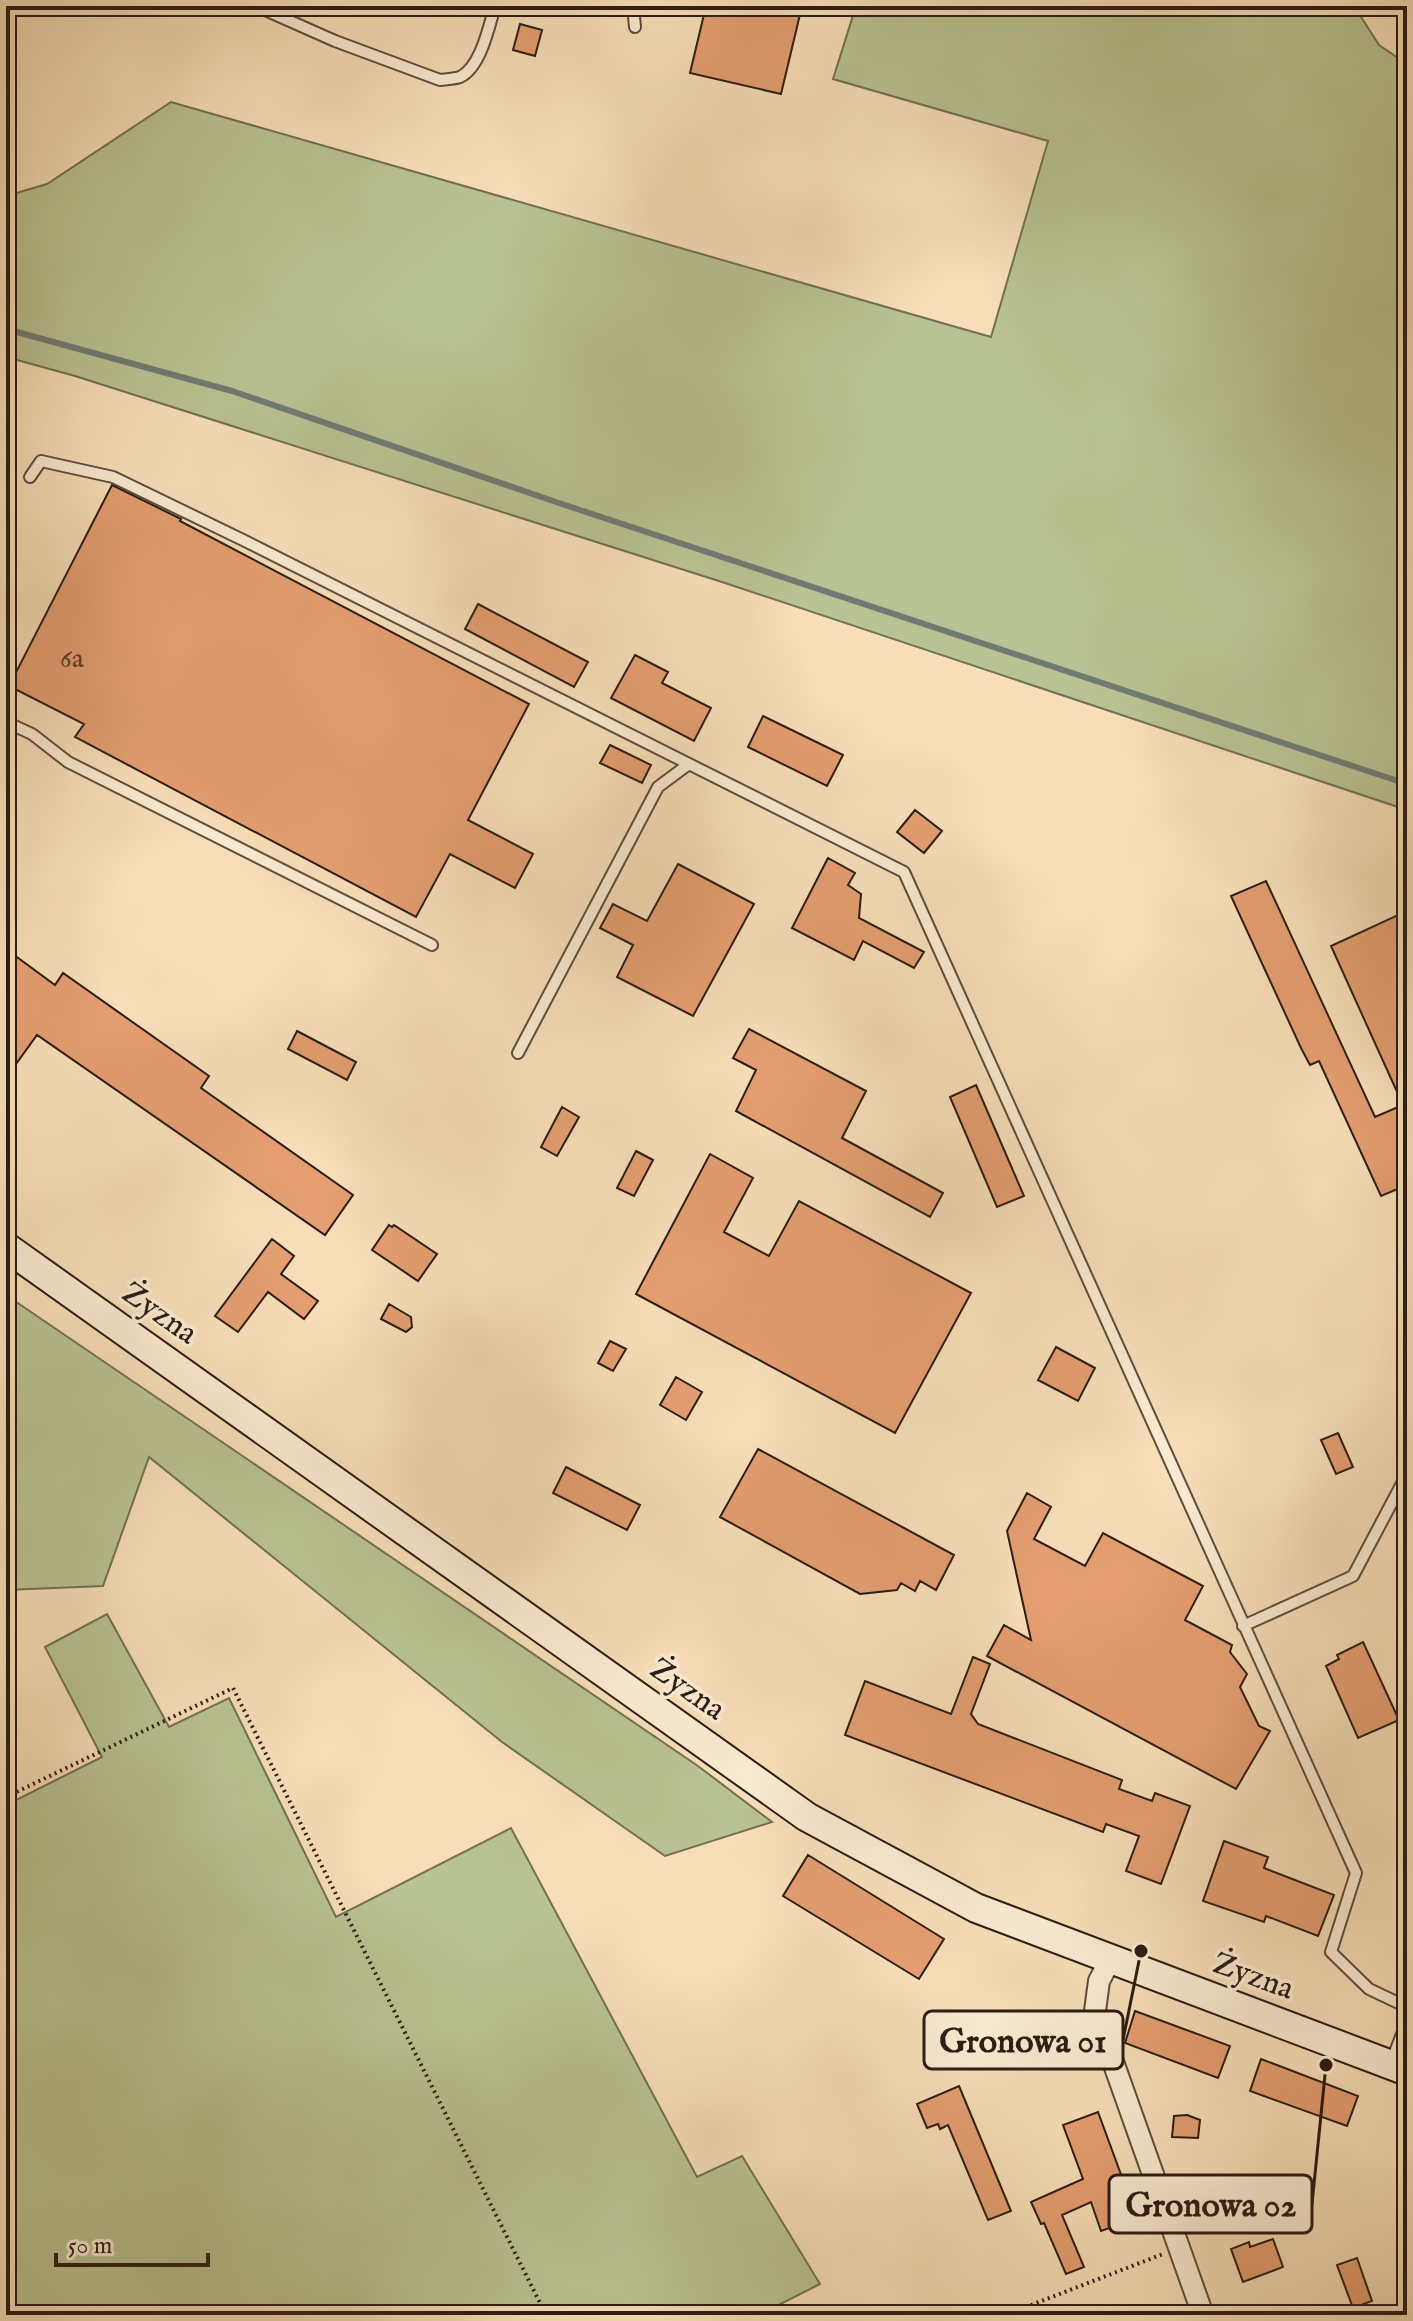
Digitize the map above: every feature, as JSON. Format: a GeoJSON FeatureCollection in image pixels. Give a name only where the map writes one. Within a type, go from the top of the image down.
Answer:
{"type":"FeatureCollection","features":[{"type":"Feature","properties":{"kind":"street","name":"Żyzna"},"geometry":{"type":"LineString","coordinates":[[6,1247],[807,1817],[976,1908],[1401,2069],[1407,2035]]}},
{"type":"Feature","properties":{"kind":"street"},"geometry":{"type":"LineString","coordinates":[[1110,1960],[1099,1981],[1095,2011],[1203,2315]]}},
{"type":"Feature","properties":{"kind":"lane"},"geometry":{"type":"LineString","coordinates":[[256,6],[335,41],[440,80],[458,78],[465,73],[483,46],[495,6]]}},
{"type":"Feature","properties":{"kind":"lane"},"geometry":{"type":"LineString","coordinates":[[633,6],[635,27]]}},
{"type":"Feature","properties":{"kind":"lane"},"geometry":{"type":"LineString","coordinates":[[30,477],[41,461],[113,477],[904,872],[1356,1873],[1331,1952],[1369,1989],[1407,2007]]}},
{"type":"Feature","properties":{"kind":"lane"},"geometry":{"type":"LineString","coordinates":[[6,722],[32,734],[68,762],[432,945]]}},
{"type":"Feature","properties":{"kind":"lane"},"geometry":{"type":"LineString","coordinates":[[518,1053],[658,787],[689,764]]}},
{"type":"Feature","properties":{"kind":"lane"},"geometry":{"type":"LineString","coordinates":[[1243,1626],[1353,1576],[1407,1474]]}},
{"type":"Feature","properties":{"kind":"path"},"geometry":{"type":"LineString","coordinates":[[6,1797],[233,1688],[546,2315]]}},
{"type":"Feature","properties":{"kind":"path"},"geometry":{"type":"LineString","coordinates":[[972,2315],[1026,2307],[1179,2247]]}},
{"type":"Feature","properties":{"kind":"green space"},"geometry":{"type":"Polygon","coordinates":[[[856,6],[1354,6],[1379,45],[1407,64],[1407,810],[722,582],[75,376],[6,357],[6,196],[47,184],[171,102],[991,337],[1048,141],[833,79],[856,6]]]}},
{"type":"Feature","properties":{"kind":"green space"},"geometry":{"type":"Polygon","coordinates":[[[6,1295],[698,1766],[772,1822],[665,1856],[502,1742],[149,1457],[103,1586],[6,1590],[6,1295]]]}},
{"type":"Feature","properties":{"kind":"green space"},"geometry":{"type":"Polygon","coordinates":[[[107,1614],[169,1727],[229,1698],[336,1917],[511,1828],[697,2177],[742,2156],[820,2284],[759,2315],[6,2315],[6,1805],[102,1757],[45,1647],[107,1614]]]}},
{"type":"Feature","properties":{"kind":"building"},"geometry":{"type":"Polygon","coordinates":[[[706,6],[802,6],[781,94],[690,73],[706,6]]]}},
{"type":"Feature","properties":{"kind":"building"},"geometry":{"type":"Polygon","coordinates":[[[520,24],[542,30],[535,56],[513,50],[520,24]]]}},
{"type":"Feature","properties":{"kind":"building"},"geometry":{"type":"Polygon","coordinates":[[[112,485],[529,704],[468,820],[533,854],[515,888],[450,854],[416,917],[75,737],[84,724],[9,686],[112,485]]]}},
{"type":"Feature","properties":{"kind":"building"},"geometry":{"type":"Polygon","coordinates":[[[478,604],[588,662],[574,687],[465,629],[478,604]]]}},
{"type":"Feature","properties":{"kind":"building"},"geometry":{"type":"Polygon","coordinates":[[[635,655],[668,672],[662,683],[711,708],[694,741],[611,698],[635,655]]]}},
{"type":"Feature","properties":{"kind":"building"},"geometry":{"type":"Polygon","coordinates":[[[763,716],[843,755],[827,786],[748,747],[763,716]]]}},
{"type":"Feature","properties":{"kind":"building"},"geometry":{"type":"Polygon","coordinates":[[[610,745],[651,765],[642,783],[600,763],[610,745]]]}},
{"type":"Feature","properties":{"kind":"building"},"geometry":{"type":"Polygon","coordinates":[[[915,810],[942,831],[924,853],[897,832],[915,810]]]}},
{"type":"Feature","properties":{"kind":"building"},"geometry":{"type":"Polygon","coordinates":[[[828,858],[855,873],[848,885],[861,894],[859,918],[924,952],[914,968],[863,941],[854,960],[792,928],[828,858]]]}},
{"type":"Feature","properties":{"kind":"building"},"geometry":{"type":"Polygon","coordinates":[[[678,864],[754,904],[693,1016],[617,977],[633,945],[600,928],[613,904],[647,921],[678,864]]]}},
{"type":"Feature","properties":{"kind":"building"},"geometry":{"type":"Polygon","coordinates":[[[1266,881],[1375,1117],[1403,1105],[1331,946],[1398,915],[1407,935],[1407,1185],[1381,1196],[1319,1061],[1310,1065],[1301,1048],[1231,896],[1266,881]]]}},
{"type":"Feature","properties":{"kind":"building"},"geometry":{"type":"Polygon","coordinates":[[[6,949],[55,985],[63,973],[209,1076],[201,1088],[353,1195],[325,1235],[37,1035],[6,1078],[6,949]]]}},
{"type":"Feature","properties":{"kind":"building"},"geometry":{"type":"Polygon","coordinates":[[[749,1029],[866,1091],[842,1138],[943,1193],[930,1217],[736,1111],[756,1070],[733,1058],[749,1029]]]}},
{"type":"Feature","properties":{"kind":"building"},"geometry":{"type":"Polygon","coordinates":[[[297,1031],[356,1062],[347,1080],[288,1049],[297,1031]]]}},
{"type":"Feature","properties":{"kind":"building"},"geometry":{"type":"Polygon","coordinates":[[[976,1085],[1024,1196],[997,1207],[950,1097],[976,1085]]]}},
{"type":"Feature","properties":{"kind":"building"},"geometry":{"type":"Polygon","coordinates":[[[562,1107],[579,1117],[557,1156],[541,1147],[562,1107]]]}},
{"type":"Feature","properties":{"kind":"building"},"geometry":{"type":"Polygon","coordinates":[[[636,1151],[653,1160],[634,1196],[617,1188],[636,1151]]]}},
{"type":"Feature","properties":{"kind":"building"},"geometry":{"type":"Polygon","coordinates":[[[710,1154],[753,1178],[724,1232],[769,1256],[799,1201],[971,1293],[895,1433],[636,1294],[710,1154]]]}},
{"type":"Feature","properties":{"kind":"building"},"geometry":{"type":"Polygon","coordinates":[[[389,1225],[394,1225],[437,1254],[418,1281],[372,1250],[389,1225]]]}},
{"type":"Feature","properties":{"kind":"building"},"geometry":{"type":"Polygon","coordinates":[[[272,1239],[294,1256],[281,1274],[318,1301],[304,1319],[268,1292],[238,1332],[215,1316],[272,1239]]]}},
{"type":"Feature","properties":{"kind":"building"},"geometry":{"type":"Polygon","coordinates":[[[389,1304],[411,1317],[412,1327],[406,1332],[381,1319],[389,1304]]]}},
{"type":"Feature","properties":{"kind":"building"},"geometry":{"type":"Polygon","coordinates":[[[610,1341],[626,1349],[613,1371],[598,1363],[610,1341]]]}},
{"type":"Feature","properties":{"kind":"building"},"geometry":{"type":"Polygon","coordinates":[[[1056,1347],[1095,1368],[1078,1401],[1038,1380],[1056,1347]]]}},
{"type":"Feature","properties":{"kind":"building"},"geometry":{"type":"Polygon","coordinates":[[[676,1377],[702,1392],[686,1420],[660,1405],[676,1377]]]}},
{"type":"Feature","properties":{"kind":"building"},"geometry":{"type":"Polygon","coordinates":[[[1338,1433],[1353,1467],[1336,1474],[1321,1440],[1338,1433]]]}},
{"type":"Feature","properties":{"kind":"building"},"geometry":{"type":"Polygon","coordinates":[[[758,1449],[954,1555],[936,1590],[920,1581],[915,1591],[901,1583],[897,1590],[860,1594],[720,1517],[758,1449]]]}},
{"type":"Feature","properties":{"kind":"building"},"geometry":{"type":"Polygon","coordinates":[[[566,1467],[640,1505],[627,1530],[553,1493],[566,1467]]]}},
{"type":"Feature","properties":{"kind":"building"},"geometry":{"type":"Polygon","coordinates":[[[1027,1493],[1051,1507],[1034,1539],[1085,1566],[1103,1533],[1203,1586],[1185,1620],[1232,1645],[1230,1652],[1247,1674],[1240,1687],[1259,1726],[1270,1731],[1236,1789],[987,1656],[1004,1625],[1031,1640],[1007,1531],[1027,1493]]]}},
{"type":"Feature","properties":{"kind":"building"},"geometry":{"type":"Polygon","coordinates":[[[1363,1642],[1399,1720],[1358,1738],[1326,1666],[1339,1659],[1337,1655],[1363,1642]]]}},
{"type":"Feature","properties":{"kind":"building"},"geometry":{"type":"Polygon","coordinates":[[[973,1657],[990,1664],[971,1714],[978,1724],[1122,1780],[1119,1789],[1152,1801],[1155,1793],[1190,1806],[1161,1884],[1126,1871],[1139,1836],[1106,1824],[1103,1832],[845,1735],[865,1681],[951,1714],[973,1657]]]}},
{"type":"Feature","properties":{"kind":"building"},"geometry":{"type":"Polygon","coordinates":[[[1224,1841],[1268,1857],[1264,1868],[1334,1895],[1318,1936],[1266,1916],[1264,1922],[1203,1901],[1224,1841]]]}},
{"type":"Feature","properties":{"kind":"building"},"geometry":{"type":"Polygon","coordinates":[[[808,1855],[944,1939],[919,1979],[783,1896],[808,1855]]]}},
{"type":"Feature","properties":{"kind":"building"},"geometry":{"type":"Polygon","coordinates":[[[1135,2011],[1230,2046],[1218,2078],[1125,2043],[1135,2011]]]}},
{"type":"Feature","properties":{"kind":"building"},"geometry":{"type":"Polygon","coordinates":[[[1261,2059],[1358,2096],[1347,2126],[1250,2091],[1261,2059]]]}},
{"type":"Feature","properties":{"kind":"building"},"geometry":{"type":"Polygon","coordinates":[[[959,2086],[1011,2211],[988,2220],[948,2125],[940,2129],[938,2124],[927,2128],[917,2104],[959,2086]]]}},
{"type":"Feature","properties":{"kind":"building"},"geometry":{"type":"Polygon","coordinates":[[[1098,2112],[1137,2218],[1101,2231],[1091,2202],[1062,2215],[1084,2267],[1066,2274],[1044,2223],[1041,2224],[1031,2202],[1083,2179],[1063,2125],[1098,2112]]]}},
{"type":"Feature","properties":{"kind":"building"},"geometry":{"type":"Polygon","coordinates":[[[1187,2115],[1200,2120],[1198,2138],[1172,2137],[1174,2116],[1187,2115]]]}},
{"type":"Feature","properties":{"kind":"building"},"geometry":{"type":"Polygon","coordinates":[[[1273,2239],[1283,2267],[1243,2282],[1231,2249],[1249,2242],[1250,2247],[1273,2239]]]}},
{"type":"Feature","properties":{"kind":"building"},"geometry":{"type":"Polygon","coordinates":[[[1357,2258],[1372,2301],[1353,2308],[1337,2265],[1357,2258]]]}},
{"type":"Feature","properties":{"kind":"waterway"},"geometry":{"type":"LineString","coordinates":[[6,329],[232,391],[559,503],[1407,784]]}},
{"type":"Feature","properties":{"kind":"place","name":"Gronowa 01"},"geometry":{"type":"Point","coordinates":[1141,1951]}},
{"type":"Feature","properties":{"kind":"place","name":"Gronowa 02"},"geometry":{"type":"Point","coordinates":[1326,2065]}}]}
